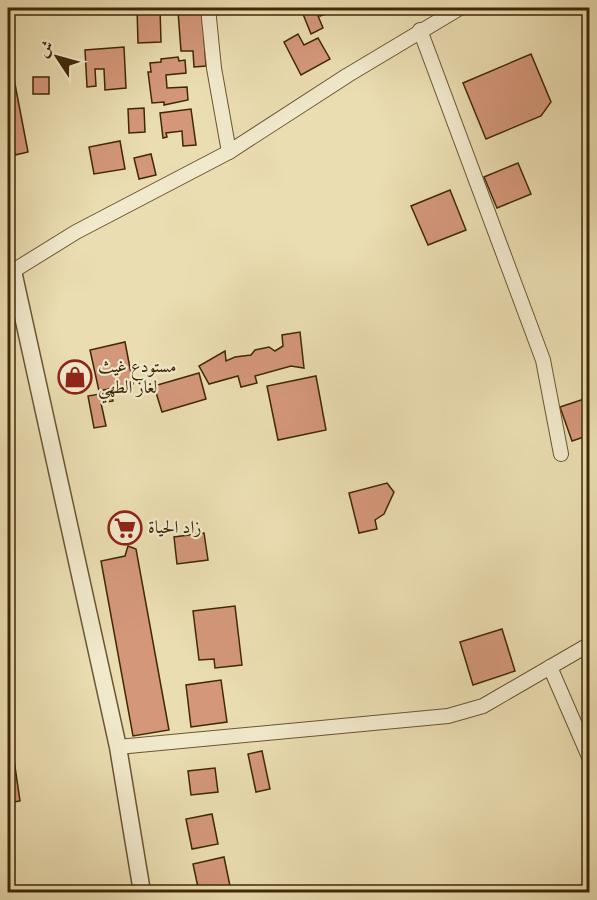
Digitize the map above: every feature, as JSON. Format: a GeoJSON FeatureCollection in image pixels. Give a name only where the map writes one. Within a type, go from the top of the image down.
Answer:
{"type":"FeatureCollection","features":[{"type":"Feature","properties":{"kind":"street"},"geometry":{"type":"LineString","coordinates":[[208,8],[214,68],[229,152]]}},
{"type":"Feature","properties":{"kind":"street"},"geometry":{"type":"LineString","coordinates":[[142,892],[118,747],[10,272],[76,232],[229,152],[420,30],[460,8]]}},
{"type":"Feature","properties":{"kind":"street"},"geometry":{"type":"LineString","coordinates":[[420,30],[543,360],[561,454]]}},
{"type":"Feature","properties":{"kind":"street"},"geometry":{"type":"LineString","coordinates":[[118,747],[448,716],[483,706],[590,644]]}},
{"type":"Feature","properties":{"kind":"street"},"geometry":{"type":"LineString","coordinates":[[550,667],[590,759]]}},
{"type":"Feature","properties":{"kind":"building"},"geometry":{"type":"Polygon","coordinates":[[[84,8],[121,8],[121,12],[84,11],[84,8]]]}},
{"type":"Feature","properties":{"kind":"building"},"geometry":{"type":"Polygon","coordinates":[[[137,8],[160,8],[161,42],[138,43],[137,8]]]}},
{"type":"Feature","properties":{"kind":"building"},"geometry":{"type":"Polygon","coordinates":[[[292,8],[310,8],[312,13],[316,11],[323,28],[311,34],[301,9],[294,12],[292,8]]]}},
{"type":"Feature","properties":{"kind":"building"},"geometry":{"type":"Polygon","coordinates":[[[317,8],[343,8],[320,16],[317,8]]]}},
{"type":"Feature","properties":{"kind":"building"},"geometry":{"type":"Polygon","coordinates":[[[202,9],[206,66],[194,67],[193,51],[181,51],[178,11],[202,9]]]}},
{"type":"Feature","properties":{"kind":"building"},"geometry":{"type":"Polygon","coordinates":[[[298,34],[304,45],[318,38],[330,59],[301,75],[284,42],[298,34]]]}},
{"type":"Feature","properties":{"kind":"building"},"geometry":{"type":"Polygon","coordinates":[[[124,47],[126,88],[105,90],[104,69],[95,69],[96,86],[87,87],[85,50],[124,47]]]}},
{"type":"Feature","properties":{"kind":"building"},"geometry":{"type":"Polygon","coordinates":[[[531,54],[551,102],[541,116],[486,139],[463,83],[531,54]]]}},
{"type":"Feature","properties":{"kind":"building"},"geometry":{"type":"Polygon","coordinates":[[[178,57],[179,61],[185,60],[186,73],[166,75],[167,88],[187,87],[188,100],[164,105],[164,102],[152,103],[148,72],[151,72],[150,63],[178,57]]]}},
{"type":"Feature","properties":{"kind":"building"},"geometry":{"type":"Polygon","coordinates":[[[33,77],[49,77],[49,94],[33,94],[33,77]]]}},
{"type":"Feature","properties":{"kind":"building"},"geometry":{"type":"Polygon","coordinates":[[[14,79],[28,152],[15,155],[8,117],[8,80],[14,79]]]}},
{"type":"Feature","properties":{"kind":"building"},"geometry":{"type":"Polygon","coordinates":[[[144,108],[145,132],[129,133],[128,109],[144,108]]]}},
{"type":"Feature","properties":{"kind":"building"},"geometry":{"type":"Polygon","coordinates":[[[191,109],[196,145],[183,146],[182,131],[166,133],[167,137],[163,138],[160,113],[191,109]]]}},
{"type":"Feature","properties":{"kind":"building"},"geometry":{"type":"Polygon","coordinates":[[[120,141],[125,169],[94,174],[89,147],[120,141]]]}},
{"type":"Feature","properties":{"kind":"building"},"geometry":{"type":"Polygon","coordinates":[[[151,154],[156,175],[139,179],[134,158],[151,154]]]}},
{"type":"Feature","properties":{"kind":"building"},"geometry":{"type":"Polygon","coordinates":[[[518,163],[531,194],[497,208],[484,177],[518,163]]]}},
{"type":"Feature","properties":{"kind":"building"},"geometry":{"type":"Polygon","coordinates":[[[450,190],[466,230],[428,245],[411,206],[450,190]]]}},
{"type":"Feature","properties":{"kind":"building"},"geometry":{"type":"Polygon","coordinates":[[[300,332],[304,368],[291,366],[255,376],[257,383],[241,387],[238,376],[209,384],[199,366],[225,351],[226,361],[251,355],[255,350],[269,347],[275,351],[283,346],[282,335],[300,332]]]}},
{"type":"Feature","properties":{"kind":"building"},"geometry":{"type":"Polygon","coordinates":[[[125,342],[133,384],[99,391],[90,350],[125,342]]]}},
{"type":"Feature","properties":{"kind":"building"},"geometry":{"type":"Polygon","coordinates":[[[199,373],[206,399],[162,412],[154,386],[199,373]]]}},
{"type":"Feature","properties":{"kind":"building"},"geometry":{"type":"Polygon","coordinates":[[[316,376],[326,430],[278,440],[267,386],[316,376]]]}},
{"type":"Feature","properties":{"kind":"building"},"geometry":{"type":"Polygon","coordinates":[[[111,392],[113,401],[101,403],[106,426],[94,428],[88,396],[111,392]]]}},
{"type":"Feature","properties":{"kind":"building"},"geometry":{"type":"Polygon","coordinates":[[[590,397],[590,435],[572,441],[560,407],[590,397]]]}},
{"type":"Feature","properties":{"kind":"building"},"geometry":{"type":"Polygon","coordinates":[[[387,483],[394,492],[384,514],[375,520],[377,529],[359,533],[349,493],[387,483]]]}},
{"type":"Feature","properties":{"kind":"building"},"geometry":{"type":"Polygon","coordinates":[[[204,533],[208,560],[177,564],[174,537],[204,533]]]}},
{"type":"Feature","properties":{"kind":"building"},"geometry":{"type":"Polygon","coordinates":[[[128,546],[136,549],[169,730],[133,736],[101,561],[125,556],[128,546]]]}},
{"type":"Feature","properties":{"kind":"building"},"geometry":{"type":"Polygon","coordinates":[[[235,606],[242,665],[215,668],[214,659],[199,660],[193,611],[235,606]]]}},
{"type":"Feature","properties":{"kind":"building"},"geometry":{"type":"Polygon","coordinates":[[[502,629],[515,671],[473,685],[460,642],[502,629]]]}},
{"type":"Feature","properties":{"kind":"building"},"geometry":{"type":"Polygon","coordinates":[[[590,675],[590,692],[584,678],[590,675]]]}},
{"type":"Feature","properties":{"kind":"building"},"geometry":{"type":"Polygon","coordinates":[[[221,680],[227,722],[191,727],[186,685],[221,680]]]}},
{"type":"Feature","properties":{"kind":"building"},"geometry":{"type":"Polygon","coordinates":[[[262,751],[270,789],[256,792],[248,754],[262,751]]]}},
{"type":"Feature","properties":{"kind":"building"},"geometry":{"type":"Polygon","coordinates":[[[14,760],[20,801],[8,803],[8,761],[14,760]]]}},
{"type":"Feature","properties":{"kind":"building"},"geometry":{"type":"Polygon","coordinates":[[[215,768],[218,792],[191,795],[188,771],[215,768]]]}},
{"type":"Feature","properties":{"kind":"building"},"geometry":{"type":"Polygon","coordinates":[[[212,814],[218,844],[192,849],[186,819],[212,814]]]}},
{"type":"Feature","properties":{"kind":"building"},"geometry":{"type":"Polygon","coordinates":[[[224,857],[230,886],[199,892],[193,864],[224,857]]]}},
{"type":"Feature","properties":{"kind":"place","name":"مستودع غيث لغاز الطهي"},"geometry":{"type":"Point","coordinates":[75,377]}},
{"type":"Feature","properties":{"kind":"place","name":"زاد الحياة"},"geometry":{"type":"Point","coordinates":[125,528]}}]}
